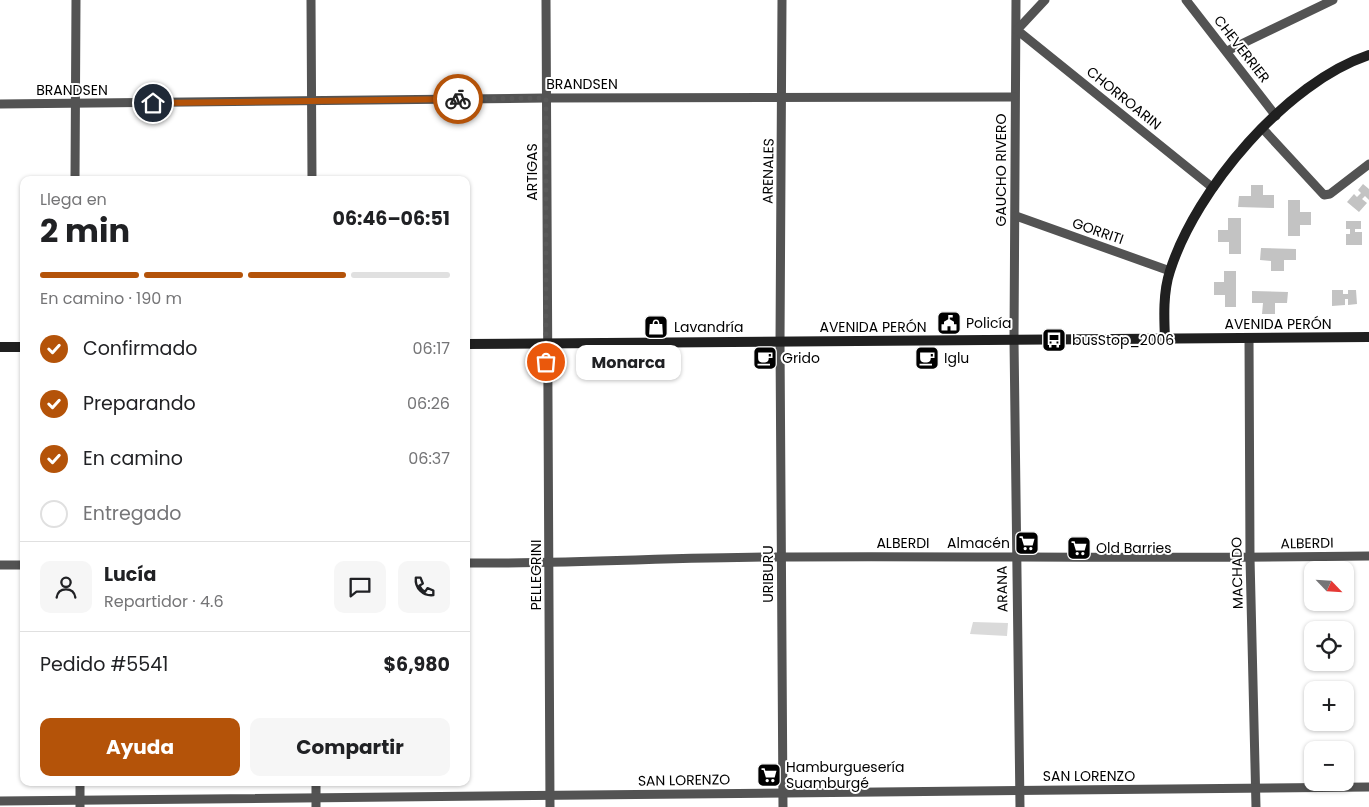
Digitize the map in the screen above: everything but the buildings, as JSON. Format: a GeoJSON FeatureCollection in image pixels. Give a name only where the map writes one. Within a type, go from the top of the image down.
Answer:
{"type":"FeatureCollection","features":[{"type":"Feature","properties":{"kind":"main road"},"geometry":{"type":"LineString","coordinates":[[1166,339],[1165,307],[1170,271],[1193,222],[1228,167],[1263,129],[1302,92],[1326,75],[1369,55]]}},
{"type":"Feature","properties":{"kind":"main road","name":"AVENIDA PERÓN"},"geometry":{"type":"LineString","coordinates":[[470,344],[1369,337]]}},
{"type":"Feature","properties":{"kind":"main road"},"geometry":{"type":"LineString","coordinates":[[0,347],[20,347]]}},
{"type":"Feature","properties":{"kind":"street"},"geometry":{"type":"LineString","coordinates":[[75,176],[76,0]]}},
{"type":"Feature","properties":{"kind":"street"},"geometry":{"type":"LineString","coordinates":[[311,0],[312,176]]}},
{"type":"Feature","properties":{"kind":"street","name":"ARTIGAS"},"geometry":{"type":"LineString","coordinates":[[546,0],[546,343]]}},
{"type":"Feature","properties":{"kind":"street","name":"ARENALES"},"geometry":{"type":"LineString","coordinates":[[780,342],[783,96],[782,0]]}},
{"type":"Feature","properties":{"kind":"street","name":"GAUCHO RIVERO"},"geometry":{"type":"LineString","coordinates":[[1014,340],[1016,0]]}},
{"type":"Feature","properties":{"kind":"street"},"geometry":{"type":"LineString","coordinates":[[1017,30],[1045,0]]}},
{"type":"Feature","properties":{"kind":"street","name":"CHEVERRIER"},"geometry":{"type":"LineString","coordinates":[[1186,0],[1276,116]]}},
{"type":"Feature","properties":{"kind":"street"},"geometry":{"type":"LineString","coordinates":[[1226,51],[1334,0]]}},
{"type":"Feature","properties":{"kind":"street","name":"CHORROARIN"},"geometry":{"type":"LineString","coordinates":[[1017,30],[1213,188]]}},
{"type":"Feature","properties":{"kind":"street","name":"BRANDSEN"},"geometry":{"type":"LineString","coordinates":[[0,104],[783,96],[1014,96]]}},
{"type":"Feature","properties":{"kind":"street"},"geometry":{"type":"LineString","coordinates":[[1263,129],[1324,195],[1330,194],[1369,164]]}},
{"type":"Feature","properties":{"kind":"street","name":"GORRITI"},"geometry":{"type":"LineString","coordinates":[[1016,216],[1170,271]]}},
{"type":"Feature","properties":{"kind":"street","name":"MACHADO"},"geometry":{"type":"LineString","coordinates":[[1249,338],[1250,558],[1256,807]]}},
{"type":"Feature","properties":{"kind":"street","name":"ARANA"},"geometry":{"type":"LineString","coordinates":[[1014,340],[1015,558],[1020,807]]}},
{"type":"Feature","properties":{"kind":"street","name":"URIBURU"},"geometry":{"type":"LineString","coordinates":[[780,342],[783,807]]}},
{"type":"Feature","properties":{"kind":"street","name":"PELLEGRINI"},"geometry":{"type":"LineString","coordinates":[[546,343],[550,563],[550,807]]}},
{"type":"Feature","properties":{"kind":"street","name":"ALBERDI"},"geometry":{"type":"LineString","coordinates":[[470,563],[550,563],[782,556],[1250,558],[1369,556]]}},
{"type":"Feature","properties":{"kind":"street"},"geometry":{"type":"LineString","coordinates":[[0,565],[20,565]]}},
{"type":"Feature","properties":{"kind":"street"},"geometry":{"type":"LineString","coordinates":[[80,786],[80,803]]}},
{"type":"Feature","properties":{"kind":"street"},"geometry":{"type":"LineString","coordinates":[[316,786],[316,802]]}},
{"type":"Feature","properties":{"kind":"street","name":"SAN LORENZO"},"geometry":{"type":"LineString","coordinates":[[0,801],[80,803],[316,802],[550,795],[1369,787]]}},
{"type":"Feature","properties":{"kind":"shaded area"},"geometry":{"type":"Polygon","coordinates":[[[973,622],[1008,623],[1007,636],[970,634],[973,622]]]}},
{"type":"Feature","properties":{"kind":"way so far"},"geometry":{"type":"LineString","coordinates":[[458,99],[546,98],[546,362]]}},
{"type":"Feature","properties":{"kind":"place","name":"Policía"},"geometry":{"type":"Point","coordinates":[949,323]}},
{"type":"Feature","properties":{"kind":"place","name":"Lavandría"},"geometry":{"type":"Point","coordinates":[656,327]}},
{"type":"Feature","properties":{"kind":"place","name":"busStop_2006"},"geometry":{"type":"Point","coordinates":[1054,340]}},
{"type":"Feature","properties":{"kind":"place","name":"Grido"},"geometry":{"type":"Point","coordinates":[765,358]}},
{"type":"Feature","properties":{"kind":"place","name":"Iglu"},"geometry":{"type":"Point","coordinates":[927,358]}},
{"type":"Feature","properties":{"kind":"place","name":"Monarca"},"geometry":{"type":"Point","coordinates":[546,362]}},
{"type":"Feature","properties":{"kind":"place","name":"Almacén"},"geometry":{"type":"Point","coordinates":[1027,543]}},
{"type":"Feature","properties":{"kind":"place","name":"Old Barries"},"geometry":{"type":"Point","coordinates":[1079,548]}},
{"type":"Feature","properties":{"kind":"place","name":"Hamburguesería Suamburgé"},"geometry":{"type":"Point","coordinates":[769,775]}},
{"type":"Feature","properties":{"kind":"route"},"geometry":{"type":"LineString","coordinates":[[153,103],[458,99]]}}]}
